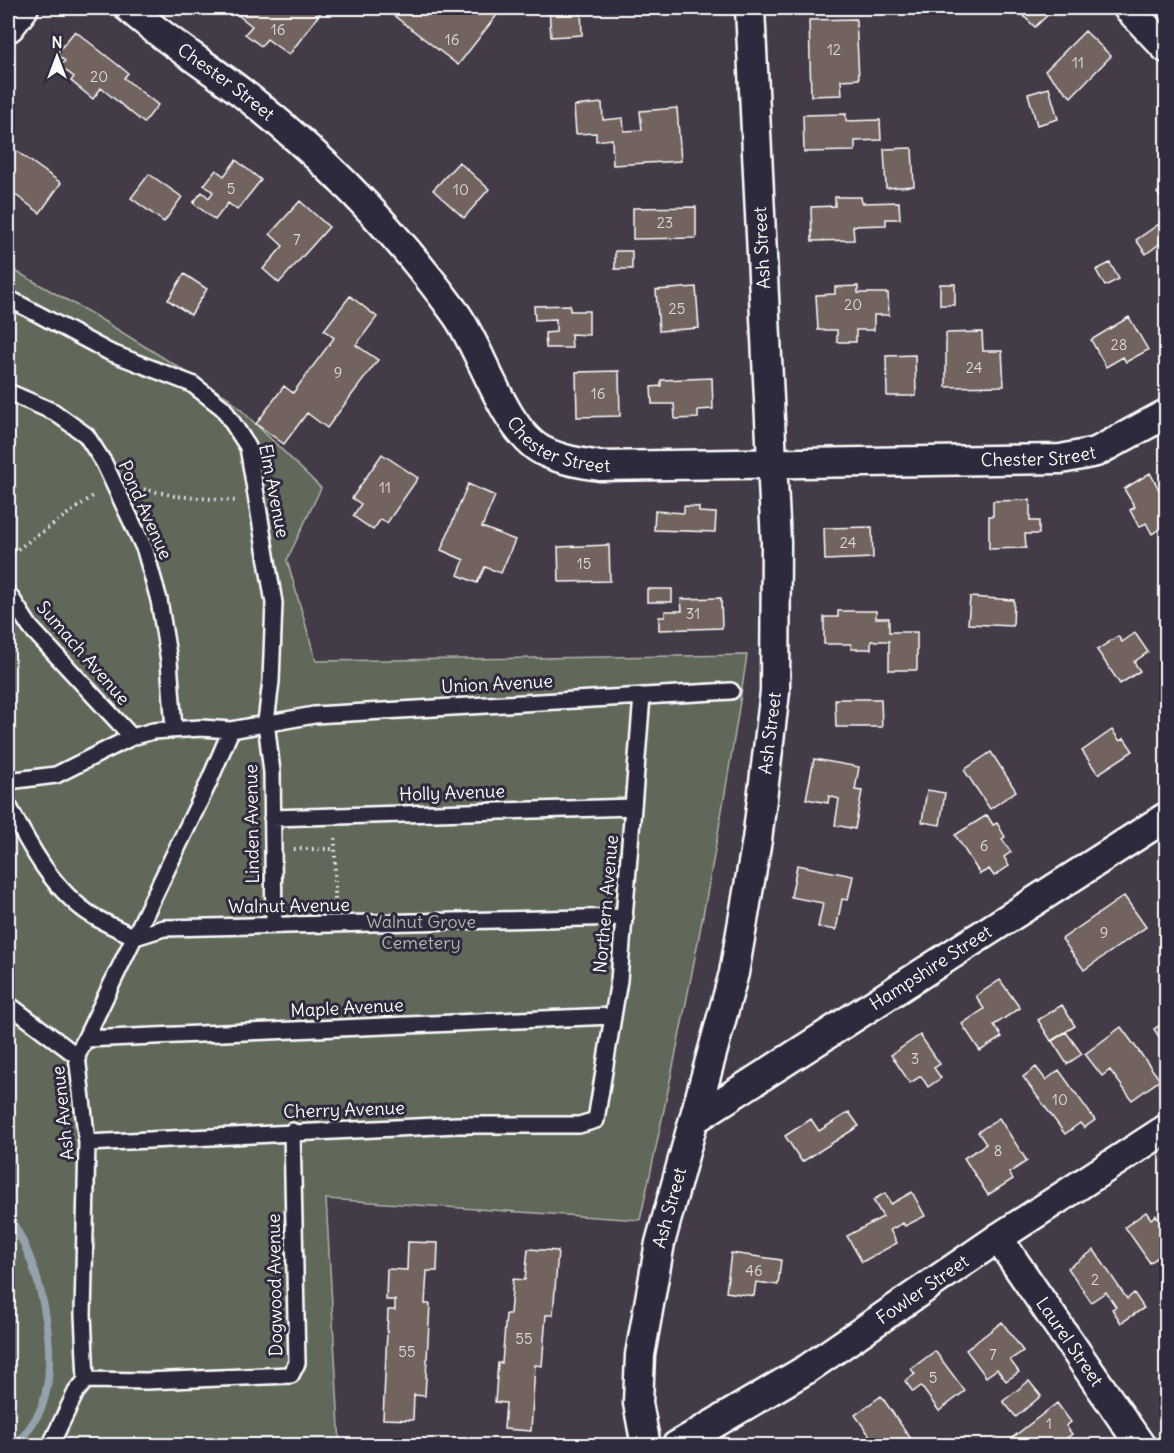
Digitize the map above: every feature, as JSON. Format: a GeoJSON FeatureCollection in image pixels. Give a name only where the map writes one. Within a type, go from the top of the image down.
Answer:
{"type":"FeatureCollection","features":[{"type":"Feature","properties":{"kind":"main road"},"geometry":{"type":"LineString","coordinates":[[8,25],[21,8]]}},
{"type":"Feature","properties":{"kind":"street","name":"Chester Street"},"geometry":{"type":"LineString","coordinates":[[129,8],[256,104],[358,196],[419,264],[452,308],[511,418],[523,433],[542,450],[571,462],[600,466],[1061,459],[1096,452],[1167,414]]}},
{"type":"Feature","properties":{"kind":"street","name":"Ash Street"},"geometry":{"type":"LineString","coordinates":[[646,1446],[638,1403],[640,1355],[660,1243],[734,973],[769,755],[776,692],[777,618],[773,464],[750,8]]}},
{"type":"Feature","properties":{"kind":"street"},"geometry":{"type":"LineString","coordinates":[[1128,8],[1167,48]]}},
{"type":"Feature","properties":{"kind":"street","name":"Hampshire Street"},"geometry":{"type":"LineString","coordinates":[[695,1119],[1167,818]]}},
{"type":"Feature","properties":{"kind":"street","name":"Fowler Street"},"geometry":{"type":"LineString","coordinates":[[676,1446],[807,1369],[998,1238],[1167,1129]]}},
{"type":"Feature","properties":{"kind":"street","name":"Laurel Street"},"geometry":{"type":"LineString","coordinates":[[998,1238],[1141,1446]]}},
{"type":"Feature","properties":{"kind":"lane","name":"Elm Avenue"},"geometry":{"type":"LineString","coordinates":[[8,298],[109,352],[192,384],[223,408],[248,447],[259,498],[274,603],[271,681],[266,722]]}},
{"type":"Feature","properties":{"kind":"lane","name":"Pond Avenue"},"geometry":{"type":"LineString","coordinates":[[8,392],[54,412],[86,435],[113,482],[145,550],[159,600],[169,661],[174,729]]}},
{"type":"Feature","properties":{"kind":"lane","name":"Sumach Avenue"},"geometry":{"type":"LineString","coordinates":[[8,593],[30,627],[132,737]]}},
{"type":"Feature","properties":{"kind":"lane","name":"Union Avenue"},"geometry":{"type":"LineString","coordinates":[[231,729],[314,715],[731,691]]}},
{"type":"Feature","properties":{"kind":"lane","name":"Northern Avenue"},"geometry":{"type":"LineString","coordinates":[[599,1115],[619,980],[642,696]]}},
{"type":"Feature","properties":{"kind":"lane","name":"Linden Avenue"},"geometry":{"type":"LineString","coordinates":[[266,722],[272,772],[274,925]]}},
{"type":"Feature","properties":{"kind":"lane"},"geometry":{"type":"LineString","coordinates":[[8,781],[56,775],[132,737],[174,729],[231,729]]}},
{"type":"Feature","properties":{"kind":"lane","name":"Ash Avenue"},"geometry":{"type":"LineString","coordinates":[[86,1380],[83,1314],[87,1143],[77,1056],[231,729]]}},
{"type":"Feature","properties":{"kind":"lane"},"geometry":{"type":"LineString","coordinates":[[8,806],[27,841],[61,890],[92,915],[135,937]]}},
{"type":"Feature","properties":{"kind":"lane","name":"Holly Avenue"},"geometry":{"type":"LineString","coordinates":[[272,818],[633,807]]}},
{"type":"Feature","properties":{"kind":"lane","name":"Walnut Avenue"},"geometry":{"type":"LineString","coordinates":[[135,937],[164,928],[625,917]]}},
{"type":"Feature","properties":{"kind":"lane"},"geometry":{"type":"LineString","coordinates":[[8,1004],[77,1056]]}},
{"type":"Feature","properties":{"kind":"lane","name":"Maple Avenue"},"geometry":{"type":"LineString","coordinates":[[85,1039],[612,1016]]}},
{"type":"Feature","properties":{"kind":"lane","name":"Cherry Avenue"},"geometry":{"type":"LineString","coordinates":[[87,1143],[292,1131],[457,1125],[579,1125],[592,1123],[599,1115]]}},
{"type":"Feature","properties":{"kind":"lane","name":"Dogwood Avenue"},"geometry":{"type":"LineString","coordinates":[[86,1380],[146,1381],[291,1375],[297,1363],[292,1131]]}},
{"type":"Feature","properties":{"kind":"lane"},"geometry":{"type":"LineString","coordinates":[[50,1446],[76,1392],[86,1380]]}},
{"type":"Feature","properties":{"kind":"path"},"geometry":{"type":"LineString","coordinates":[[8,556],[113,482],[186,497],[229,502],[259,498]]}},
{"type":"Feature","properties":{"kind":"path"},"geometry":{"type":"LineString","coordinates":[[335,816],[335,924]]}},
{"type":"Feature","properties":{"kind":"path"},"geometry":{"type":"LineString","coordinates":[[273,849],[335,849]]}},
{"type":"Feature","properties":{"kind":"green space","name":"Walnut Grove Cemetery"},"geometry":{"type":"Polygon","coordinates":[[[8,267],[92,314],[229,398],[321,488],[287,560],[316,661],[747,655],[699,938],[640,1220],[326,1199],[340,1445],[8,1445],[8,267]]]}},
{"type":"Feature","properties":{"kind":"building"},"geometry":{"type":"Polygon","coordinates":[[[229,8],[324,8],[289,55],[267,39],[261,46],[245,34],[252,26],[229,8]]]}},
{"type":"Feature","properties":{"kind":"building"},"geometry":{"type":"Polygon","coordinates":[[[384,8],[488,8],[497,15],[458,65],[384,8]]]}},
{"type":"Feature","properties":{"kind":"building"},"geometry":{"type":"Polygon","coordinates":[[[549,8],[581,8],[582,35],[551,37],[549,8]]]}},
{"type":"Feature","properties":{"kind":"building"},"geometry":{"type":"Polygon","coordinates":[[[637,8],[677,8],[637,11],[637,8]]]}},
{"type":"Feature","properties":{"kind":"building"},"geometry":{"type":"Polygon","coordinates":[[[1015,8],[1055,8],[1035,27],[1015,8]]]}},
{"type":"Feature","properties":{"kind":"building"},"geometry":{"type":"Polygon","coordinates":[[[856,19],[859,79],[841,80],[842,95],[811,96],[809,20],[856,19]]]}},
{"type":"Feature","properties":{"kind":"building"},"geometry":{"type":"Polygon","coordinates":[[[75,31],[128,73],[124,78],[158,105],[144,123],[101,88],[93,99],[71,81],[74,77],[60,66],[65,61],[56,54],[75,31]]]}},
{"type":"Feature","properties":{"kind":"building"},"geometry":{"type":"Polygon","coordinates":[[[1085,31],[1111,56],[1071,97],[1045,71],[1085,31]]]}},
{"type":"Feature","properties":{"kind":"building"},"geometry":{"type":"Polygon","coordinates":[[[1049,88],[1058,119],[1037,125],[1028,94],[1049,88]]]}},
{"type":"Feature","properties":{"kind":"building"},"geometry":{"type":"Polygon","coordinates":[[[602,103],[603,120],[623,118],[624,131],[642,130],[640,111],[677,108],[681,161],[613,165],[612,139],[596,141],[596,133],[576,134],[574,106],[602,103]]]}},
{"type":"Feature","properties":{"kind":"building"},"geometry":{"type":"Polygon","coordinates":[[[846,114],[846,121],[880,120],[881,140],[855,141],[855,151],[804,152],[803,115],[846,114]]]}},
{"type":"Feature","properties":{"kind":"building"},"geometry":{"type":"Polygon","coordinates":[[[8,145],[61,183],[40,213],[10,191],[8,194],[8,145]]]}},
{"type":"Feature","properties":{"kind":"building"},"geometry":{"type":"Polygon","coordinates":[[[912,148],[914,186],[886,188],[884,149],[912,148]]]}},
{"type":"Feature","properties":{"kind":"building"},"geometry":{"type":"Polygon","coordinates":[[[236,160],[261,180],[237,210],[228,203],[215,220],[193,203],[202,192],[209,198],[213,192],[204,185],[216,170],[224,176],[236,160]]]}},
{"type":"Feature","properties":{"kind":"building"},"geometry":{"type":"Polygon","coordinates":[[[459,162],[489,189],[464,218],[433,190],[459,162]]]}},
{"type":"Feature","properties":{"kind":"building"},"geometry":{"type":"Polygon","coordinates":[[[149,174],[182,197],[164,222],[131,198],[149,174]]]}},
{"type":"Feature","properties":{"kind":"building"},"geometry":{"type":"Polygon","coordinates":[[[1166,183],[1166,203],[1157,193],[1166,183]]]}},
{"type":"Feature","properties":{"kind":"building"},"geometry":{"type":"Polygon","coordinates":[[[835,197],[861,197],[862,203],[899,202],[900,219],[886,219],[886,225],[853,226],[854,240],[812,241],[811,207],[835,206],[835,197]]]}},
{"type":"Feature","properties":{"kind":"building"},"geometry":{"type":"Polygon","coordinates":[[[300,201],[329,227],[279,283],[263,269],[283,246],[270,234],[300,201]]]}},
{"type":"Feature","properties":{"kind":"building"},"geometry":{"type":"Polygon","coordinates":[[[696,207],[696,238],[633,239],[633,208],[696,207]]]}},
{"type":"Feature","properties":{"kind":"building"},"geometry":{"type":"Polygon","coordinates":[[[1159,224],[1166,239],[1146,254],[1136,240],[1159,224]]]}},
{"type":"Feature","properties":{"kind":"building"},"geometry":{"type":"Polygon","coordinates":[[[615,251],[632,251],[632,269],[615,269],[615,251]]]}},
{"type":"Feature","properties":{"kind":"building"},"geometry":{"type":"Polygon","coordinates":[[[1110,263],[1119,279],[1105,286],[1096,270],[1110,263]]]}},
{"type":"Feature","properties":{"kind":"building"},"geometry":{"type":"Polygon","coordinates":[[[184,274],[207,289],[191,315],[168,300],[184,274]]]}},
{"type":"Feature","properties":{"kind":"building"},"geometry":{"type":"Polygon","coordinates":[[[940,284],[955,284],[955,305],[940,305],[940,284]]]}},
{"type":"Feature","properties":{"kind":"building"},"geometry":{"type":"Polygon","coordinates":[[[858,286],[858,293],[888,293],[889,315],[874,315],[874,330],[856,330],[856,342],[837,342],[837,330],[818,330],[816,295],[835,294],[835,287],[858,286]]]}},
{"type":"Feature","properties":{"kind":"building"},"geometry":{"type":"Polygon","coordinates":[[[696,287],[699,328],[659,331],[656,290],[696,287]]]}},
{"type":"Feature","properties":{"kind":"building"},"geometry":{"type":"Polygon","coordinates":[[[350,296],[377,317],[356,345],[378,360],[327,428],[307,413],[284,444],[256,424],[284,386],[293,393],[334,338],[324,330],[350,296]]]}},
{"type":"Feature","properties":{"kind":"building"},"geometry":{"type":"Polygon","coordinates":[[[570,305],[570,311],[589,311],[589,335],[571,334],[572,348],[546,348],[545,333],[556,332],[556,319],[535,320],[534,306],[570,305]]]}},
{"type":"Feature","properties":{"kind":"building"},"geometry":{"type":"Polygon","coordinates":[[[1129,317],[1148,350],[1126,362],[1123,357],[1106,367],[1091,340],[1129,317]]]}},
{"type":"Feature","properties":{"kind":"building"},"geometry":{"type":"Polygon","coordinates":[[[982,332],[983,351],[1002,351],[1004,386],[946,387],[946,333],[982,332]]]}},
{"type":"Feature","properties":{"kind":"building"},"geometry":{"type":"Polygon","coordinates":[[[915,355],[916,396],[887,396],[886,356],[915,355]]]}},
{"type":"Feature","properties":{"kind":"building"},"geometry":{"type":"Polygon","coordinates":[[[619,371],[620,416],[577,417],[576,372],[619,371]]]}},
{"type":"Feature","properties":{"kind":"building"},"geometry":{"type":"Polygon","coordinates":[[[712,378],[713,409],[698,410],[698,418],[675,419],[674,404],[652,404],[651,387],[661,386],[661,380],[712,378]]]}},
{"type":"Feature","properties":{"kind":"building"},"geometry":{"type":"Polygon","coordinates":[[[382,454],[418,478],[387,523],[381,519],[373,530],[353,516],[361,504],[352,498],[382,454]]]}},
{"type":"Feature","properties":{"kind":"building"},"geometry":{"type":"Polygon","coordinates":[[[1150,473],[1166,502],[1166,525],[1152,534],[1146,523],[1139,527],[1130,510],[1135,507],[1124,489],[1150,473]]]}},
{"type":"Feature","properties":{"kind":"building"},"geometry":{"type":"Polygon","coordinates":[[[468,484],[495,496],[482,527],[515,540],[501,573],[485,567],[477,583],[458,575],[464,560],[441,550],[468,484]]]}},
{"type":"Feature","properties":{"kind":"building"},"geometry":{"type":"Polygon","coordinates":[[[1030,500],[1030,521],[1039,521],[1039,534],[1025,534],[1026,548],[989,549],[989,516],[993,516],[993,501],[1030,500]]]}},
{"type":"Feature","properties":{"kind":"building"},"geometry":{"type":"Polygon","coordinates":[[[684,506],[699,507],[699,512],[716,513],[715,532],[654,530],[655,511],[684,513],[684,506]]]}},
{"type":"Feature","properties":{"kind":"building"},"geometry":{"type":"Polygon","coordinates":[[[872,527],[873,558],[825,560],[824,528],[872,527]]]}},
{"type":"Feature","properties":{"kind":"building"},"geometry":{"type":"Polygon","coordinates":[[[609,545],[610,581],[559,582],[558,547],[609,545]]]}},
{"type":"Feature","properties":{"kind":"building"},"geometry":{"type":"Polygon","coordinates":[[[647,589],[672,589],[672,602],[647,602],[647,589]]]}},
{"type":"Feature","properties":{"kind":"building"},"geometry":{"type":"Polygon","coordinates":[[[970,597],[1014,600],[1013,626],[968,624],[970,597]]]}},
{"type":"Feature","properties":{"kind":"building"},"geometry":{"type":"Polygon","coordinates":[[[721,598],[722,628],[659,630],[659,617],[665,617],[665,611],[682,611],[681,599],[721,598]]]}},
{"type":"Feature","properties":{"kind":"building"},"geometry":{"type":"Polygon","coordinates":[[[838,611],[876,611],[876,618],[889,618],[889,632],[917,632],[917,670],[889,670],[889,641],[871,641],[871,649],[851,649],[851,644],[824,644],[824,617],[838,617],[838,611]]]}},
{"type":"Feature","properties":{"kind":"building"},"geometry":{"type":"Polygon","coordinates":[[[1135,633],[1148,652],[1134,662],[1140,671],[1120,684],[1097,650],[1118,636],[1122,642],[1135,633]]]}},
{"type":"Feature","properties":{"kind":"building"},"geometry":{"type":"Polygon","coordinates":[[[835,699],[881,699],[882,727],[836,727],[835,699]]]}},
{"type":"Feature","properties":{"kind":"building"},"geometry":{"type":"Polygon","coordinates":[[[1112,730],[1120,741],[1124,738],[1133,751],[1098,774],[1082,751],[1112,730]]]}},
{"type":"Feature","properties":{"kind":"building"},"geometry":{"type":"Polygon","coordinates":[[[991,752],[1016,791],[990,809],[964,770],[991,752]]]}},
{"type":"Feature","properties":{"kind":"building"},"geometry":{"type":"Polygon","coordinates":[[[814,759],[859,767],[855,790],[862,791],[855,829],[835,825],[839,799],[829,796],[828,803],[806,799],[814,759]]]}},
{"type":"Feature","properties":{"kind":"building"},"geometry":{"type":"Polygon","coordinates":[[[927,790],[945,793],[940,825],[922,822],[927,790]]]}},
{"type":"Feature","properties":{"kind":"building"},"geometry":{"type":"Polygon","coordinates":[[[987,815],[993,825],[997,823],[1005,837],[1002,839],[1011,852],[1004,857],[1009,866],[994,876],[989,869],[980,874],[955,835],[987,815]]]}},
{"type":"Feature","properties":{"kind":"building"},"geometry":{"type":"Polygon","coordinates":[[[797,865],[853,876],[848,900],[842,899],[836,930],[818,927],[823,903],[791,897],[797,865]]]}},
{"type":"Feature","properties":{"kind":"building"},"geometry":{"type":"Polygon","coordinates":[[[1124,896],[1146,927],[1084,970],[1062,939],[1124,896]]]}},
{"type":"Feature","properties":{"kind":"building"},"geometry":{"type":"Polygon","coordinates":[[[1000,980],[1020,1008],[994,1025],[1002,1037],[980,1051],[962,1024],[984,1009],[976,996],[1000,980]]]}},
{"type":"Feature","properties":{"kind":"building"},"geometry":{"type":"Polygon","coordinates":[[[1062,1005],[1075,1026],[1051,1041],[1038,1020],[1062,1005]]]}},
{"type":"Feature","properties":{"kind":"building"},"geometry":{"type":"Polygon","coordinates":[[[1166,1021],[1166,1048],[1154,1029],[1166,1021]]]}},
{"type":"Feature","properties":{"kind":"building"},"geometry":{"type":"Polygon","coordinates":[[[1121,1027],[1160,1080],[1132,1100],[1110,1070],[1102,1076],[1085,1054],[1121,1027]]]}},
{"type":"Feature","properties":{"kind":"building"},"geometry":{"type":"Polygon","coordinates":[[[1066,1032],[1082,1054],[1067,1064],[1052,1041],[1066,1032]]]}},
{"type":"Feature","properties":{"kind":"building"},"geometry":{"type":"Polygon","coordinates":[[[920,1035],[940,1064],[934,1068],[941,1078],[928,1087],[921,1076],[910,1083],[891,1055],[920,1035]]]}},
{"type":"Feature","properties":{"kind":"building"},"geometry":{"type":"Polygon","coordinates":[[[1036,1067],[1046,1080],[1059,1070],[1095,1120],[1084,1128],[1080,1123],[1065,1134],[1023,1077],[1036,1067]]]}},
{"type":"Feature","properties":{"kind":"building"},"geometry":{"type":"Polygon","coordinates":[[[849,1112],[859,1126],[802,1162],[785,1136],[811,1119],[819,1131],[849,1112]]]}},
{"type":"Feature","properties":{"kind":"building"},"geometry":{"type":"Polygon","coordinates":[[[999,1118],[1027,1161],[1009,1173],[1013,1179],[988,1195],[964,1158],[986,1144],[978,1132],[999,1118]]]}},
{"type":"Feature","properties":{"kind":"building"},"geometry":{"type":"Polygon","coordinates":[[[912,1192],[925,1216],[905,1226],[903,1223],[890,1230],[897,1243],[862,1262],[847,1236],[883,1217],[873,1200],[885,1193],[891,1204],[912,1192]]]}},
{"type":"Feature","properties":{"kind":"building"},"geometry":{"type":"Polygon","coordinates":[[[1146,1212],[1151,1219],[1156,1215],[1166,1230],[1166,1266],[1159,1256],[1150,1263],[1125,1227],[1146,1212]]]}},
{"type":"Feature","properties":{"kind":"building"},"geometry":{"type":"Polygon","coordinates":[[[408,1242],[438,1243],[437,1271],[427,1271],[425,1304],[430,1304],[425,1396],[414,1395],[413,1420],[383,1419],[388,1310],[395,1310],[395,1300],[386,1300],[387,1269],[407,1270],[408,1242]]]}},
{"type":"Feature","properties":{"kind":"building"},"geometry":{"type":"Polygon","coordinates":[[[528,1249],[558,1251],[553,1315],[546,1315],[542,1366],[535,1365],[531,1431],[504,1429],[506,1403],[495,1402],[498,1363],[502,1363],[506,1314],[510,1314],[513,1279],[525,1280],[528,1249]]]}},
{"type":"Feature","properties":{"kind":"building"},"geometry":{"type":"Polygon","coordinates":[[[1094,1250],[1127,1299],[1134,1293],[1144,1308],[1121,1323],[1112,1309],[1116,1307],[1106,1292],[1091,1302],[1068,1268],[1094,1250]]]}},
{"type":"Feature","properties":{"kind":"building"},"geometry":{"type":"Polygon","coordinates":[[[731,1253],[781,1260],[778,1285],[756,1282],[754,1296],[726,1292],[731,1253]]]}},
{"type":"Feature","properties":{"kind":"building"},"geometry":{"type":"Polygon","coordinates":[[[1002,1322],[1023,1351],[1010,1360],[1019,1372],[1006,1381],[997,1369],[986,1377],[966,1350],[1002,1322]]]}},
{"type":"Feature","properties":{"kind":"building"},"geometry":{"type":"Polygon","coordinates":[[[935,1351],[965,1391],[939,1411],[921,1386],[913,1392],[905,1381],[915,1374],[911,1369],[935,1351]]]}},
{"type":"Feature","properties":{"kind":"building"},"geometry":{"type":"Polygon","coordinates":[[[1029,1381],[1041,1396],[1016,1417],[1003,1401],[1029,1381]]]}},
{"type":"Feature","properties":{"kind":"building"},"geometry":{"type":"Polygon","coordinates":[[[881,1396],[916,1446],[877,1446],[855,1415],[881,1396]]]}},
{"type":"Feature","properties":{"kind":"building"},"geometry":{"type":"Polygon","coordinates":[[[1057,1403],[1071,1422],[1066,1426],[1072,1434],[1063,1441],[1066,1446],[1018,1446],[1012,1438],[1057,1403]]]}},
{"type":"Feature","properties":{"kind":"waterway"},"geometry":{"type":"LineString","coordinates":[[8,1216],[19,1235],[38,1282],[48,1335],[47,1385],[42,1406],[17,1446]]}}]}
